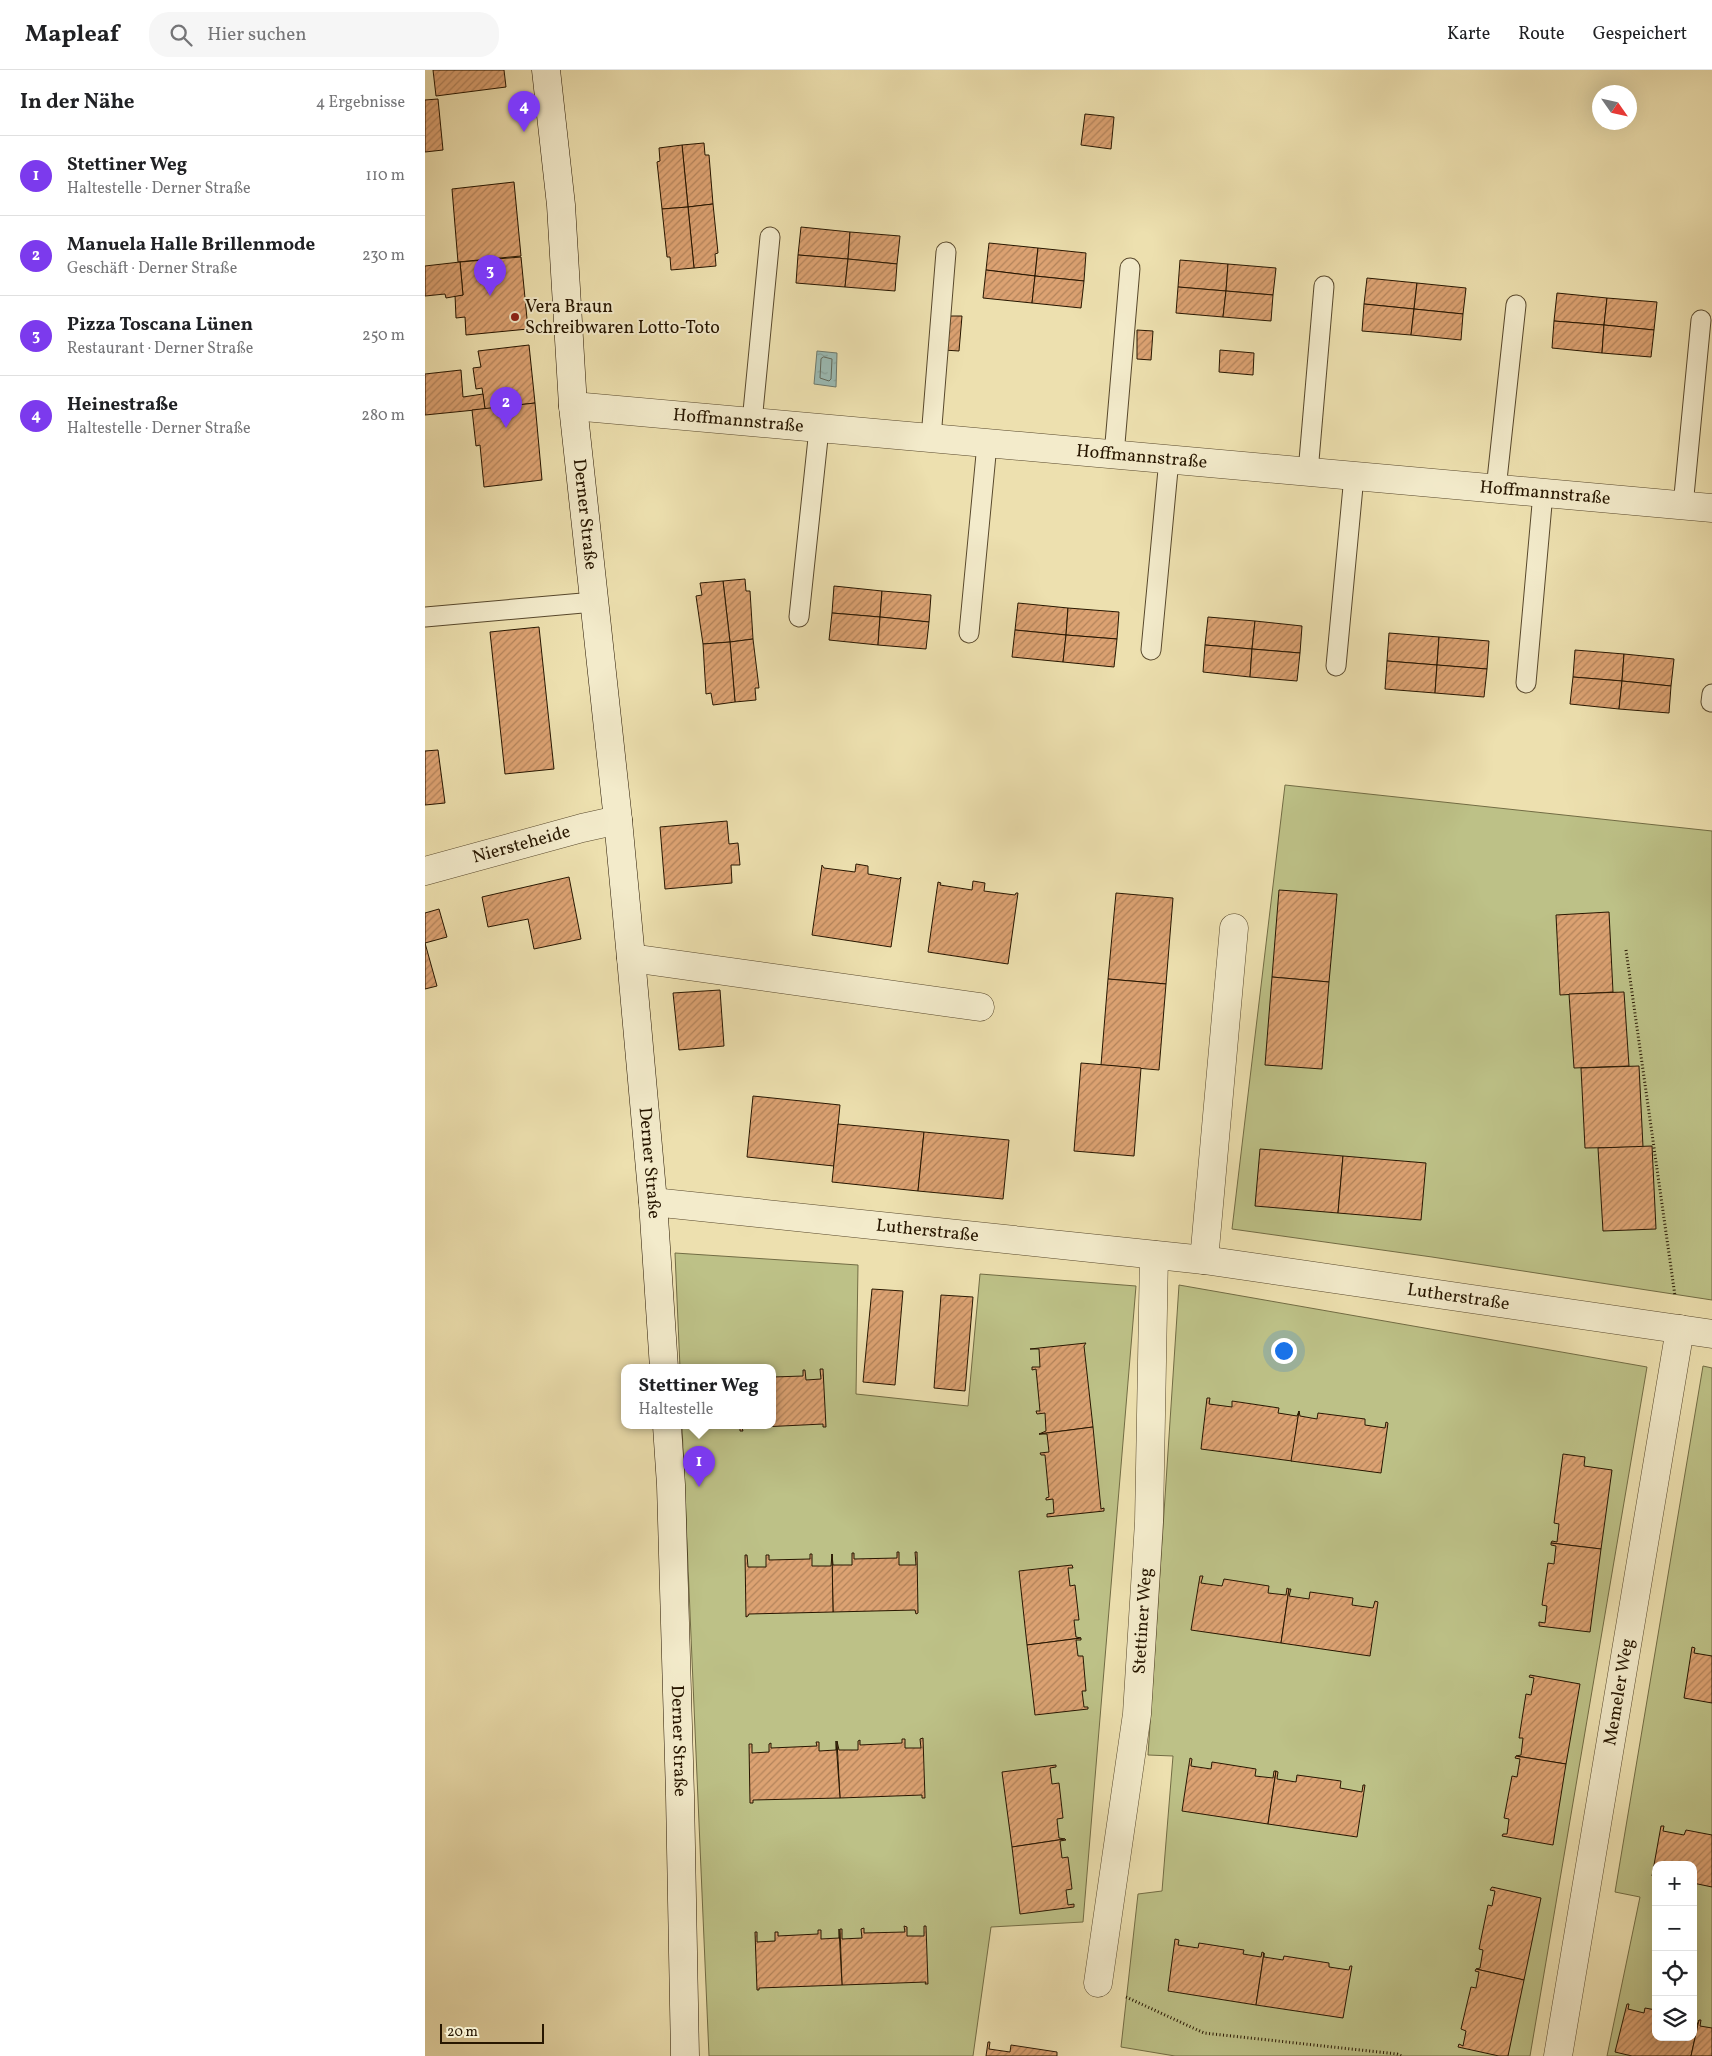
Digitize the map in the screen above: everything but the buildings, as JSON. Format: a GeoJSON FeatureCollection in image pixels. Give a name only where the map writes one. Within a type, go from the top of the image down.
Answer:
{"type":"FeatureCollection","features":[{"type":"Feature","properties":{"kind":"street","name":"Derner Straße"},"geometry":{"type":"LineString","coordinates":[[546,70],[561,205],[573,406],[631,958],[653,1202],[664,1364]]}},
{"type":"Feature","properties":{"kind":"street","name":"Hoffmannstraße"},"geometry":{"type":"LineString","coordinates":[[573,406],[1712,508]]}},
{"type":"Feature","properties":{"kind":"street","name":"Niersteheide"},"geometry":{"type":"LineString","coordinates":[[425,871],[618,820]]}},
{"type":"Feature","properties":{"kind":"street"},"geometry":{"type":"LineString","coordinates":[[1204,1260],[1233,928]]}},
{"type":"Feature","properties":{"kind":"street"},"geometry":{"type":"LineString","coordinates":[[631,958],[980,1007]]}},
{"type":"Feature","properties":{"kind":"street","name":"Lutherstraße"},"geometry":{"type":"LineString","coordinates":[[653,1202],[1204,1260],[1712,1334]]}},
{"type":"Feature","properties":{"kind":"street","name":"Stettiner Weg"},"geometry":{"type":"LineString","coordinates":[[1098,1984],[1137,1714],[1149,1522],[1154,1255]]}},
{"type":"Feature","properties":{"kind":"street","name":"Memeler Weg"},"geometry":{"type":"LineString","coordinates":[[1558,2056],[1680,1329]]}},
{"type":"Feature","properties":{"kind":"street","name":"Derner Straße"},"geometry":{"type":"LineString","coordinates":[[667,1429],[671,1485],[680,1785],[685,2056]]}},
{"type":"Feature","properties":{"kind":"lane"},"geometry":{"type":"LineString","coordinates":[[752,422],[770,237]]}},
{"type":"Feature","properties":{"kind":"lane"},"geometry":{"type":"LineString","coordinates":[[931,438],[946,252]]}},
{"type":"Feature","properties":{"kind":"lane"},"geometry":{"type":"LineString","coordinates":[[1114,455],[1130,268]]}},
{"type":"Feature","properties":{"kind":"lane"},"geometry":{"type":"LineString","coordinates":[[1308,472],[1324,286]]}},
{"type":"Feature","properties":{"kind":"lane"},"geometry":{"type":"LineString","coordinates":[[1496,489],[1516,305]]}},
{"type":"Feature","properties":{"kind":"lane"},"geometry":{"type":"LineString","coordinates":[[1683,506],[1701,320]]}},
{"type":"Feature","properties":{"kind":"lane"},"geometry":{"type":"LineString","coordinates":[[799,617],[819,429]]}},
{"type":"Feature","properties":{"kind":"lane"},"geometry":{"type":"LineString","coordinates":[[969,633],[987,444]]}},
{"type":"Feature","properties":{"kind":"lane"},"geometry":{"type":"LineString","coordinates":[[1151,650],[1169,459]]}},
{"type":"Feature","properties":{"kind":"lane"},"geometry":{"type":"LineString","coordinates":[[1336,666],[1354,476]]}},
{"type":"Feature","properties":{"kind":"lane"},"geometry":{"type":"LineString","coordinates":[[1526,682],[1543,493]]}},
{"type":"Feature","properties":{"kind":"lane"},"geometry":{"type":"LineString","coordinates":[[425,617],[594,602]]}},
{"type":"Feature","properties":{"kind":"path"},"geometry":{"type":"LineString","coordinates":[[1626,950],[1680,1329]]}},
{"type":"Feature","properties":{"kind":"path"},"geometry":{"type":"LineString","coordinates":[[1098,1984],[1203,2033],[1402,2056]]}},
{"type":"Feature","properties":{"kind":"green space"},"geometry":{"type":"Polygon","coordinates":[[[1285,785],[1712,831],[1712,1300],[1432,1257],[1232,1229],[1285,785]]]}},
{"type":"Feature","properties":{"kind":"green space"},"geometry":{"type":"Polygon","coordinates":[[[675,1253],[858,1265],[856,1394],[968,1406],[980,1274],[1136,1286],[1083,1922],[991,1927],[973,2056],[709,2056],[682,1429],[776,1429],[776,1364],[680,1364],[675,1253]]]}},
{"type":"Feature","properties":{"kind":"green space"},"geometry":{"type":"Polygon","coordinates":[[[1179,1285],[1647,1367],[1530,2056],[1175,2056],[1121,2047],[1138,1894],[1162,1891],[1173,1756],[1148,1755],[1179,1285]]]}},
{"type":"Feature","properties":{"kind":"green space"},"geometry":{"type":"Polygon","coordinates":[[[1703,1366],[1712,1368],[1712,2056],[1607,2056],[1640,1897],[1615,1892],[1703,1366]]]}},
{"type":"Feature","properties":{"kind":"water"},"geometry":{"type":"Polygon","coordinates":[[[817,351],[837,353],[836,387],[814,384],[817,351]]]}},
{"type":"Feature","properties":{"kind":"place","name":"Heinestraße"},"geometry":{"type":"Point","coordinates":[524,132]}},
{"type":"Feature","properties":{"kind":"place","name":"Pizza Toscana Lünen"},"geometry":{"type":"Point","coordinates":[490,296]}},
{"type":"Feature","properties":{"kind":"place","name":"Vera Braun Schreibwaren Lotto-Toto"},"geometry":{"type":"Point","coordinates":[515,317]}},
{"type":"Feature","properties":{"kind":"place","name":"Manuela Halle Brillenmode"},"geometry":{"type":"Point","coordinates":[506,428]}},
{"type":"Feature","properties":{"kind":"place","name":"Stettiner Weg"},"geometry":{"type":"Point","coordinates":[699,1487]}}]}
